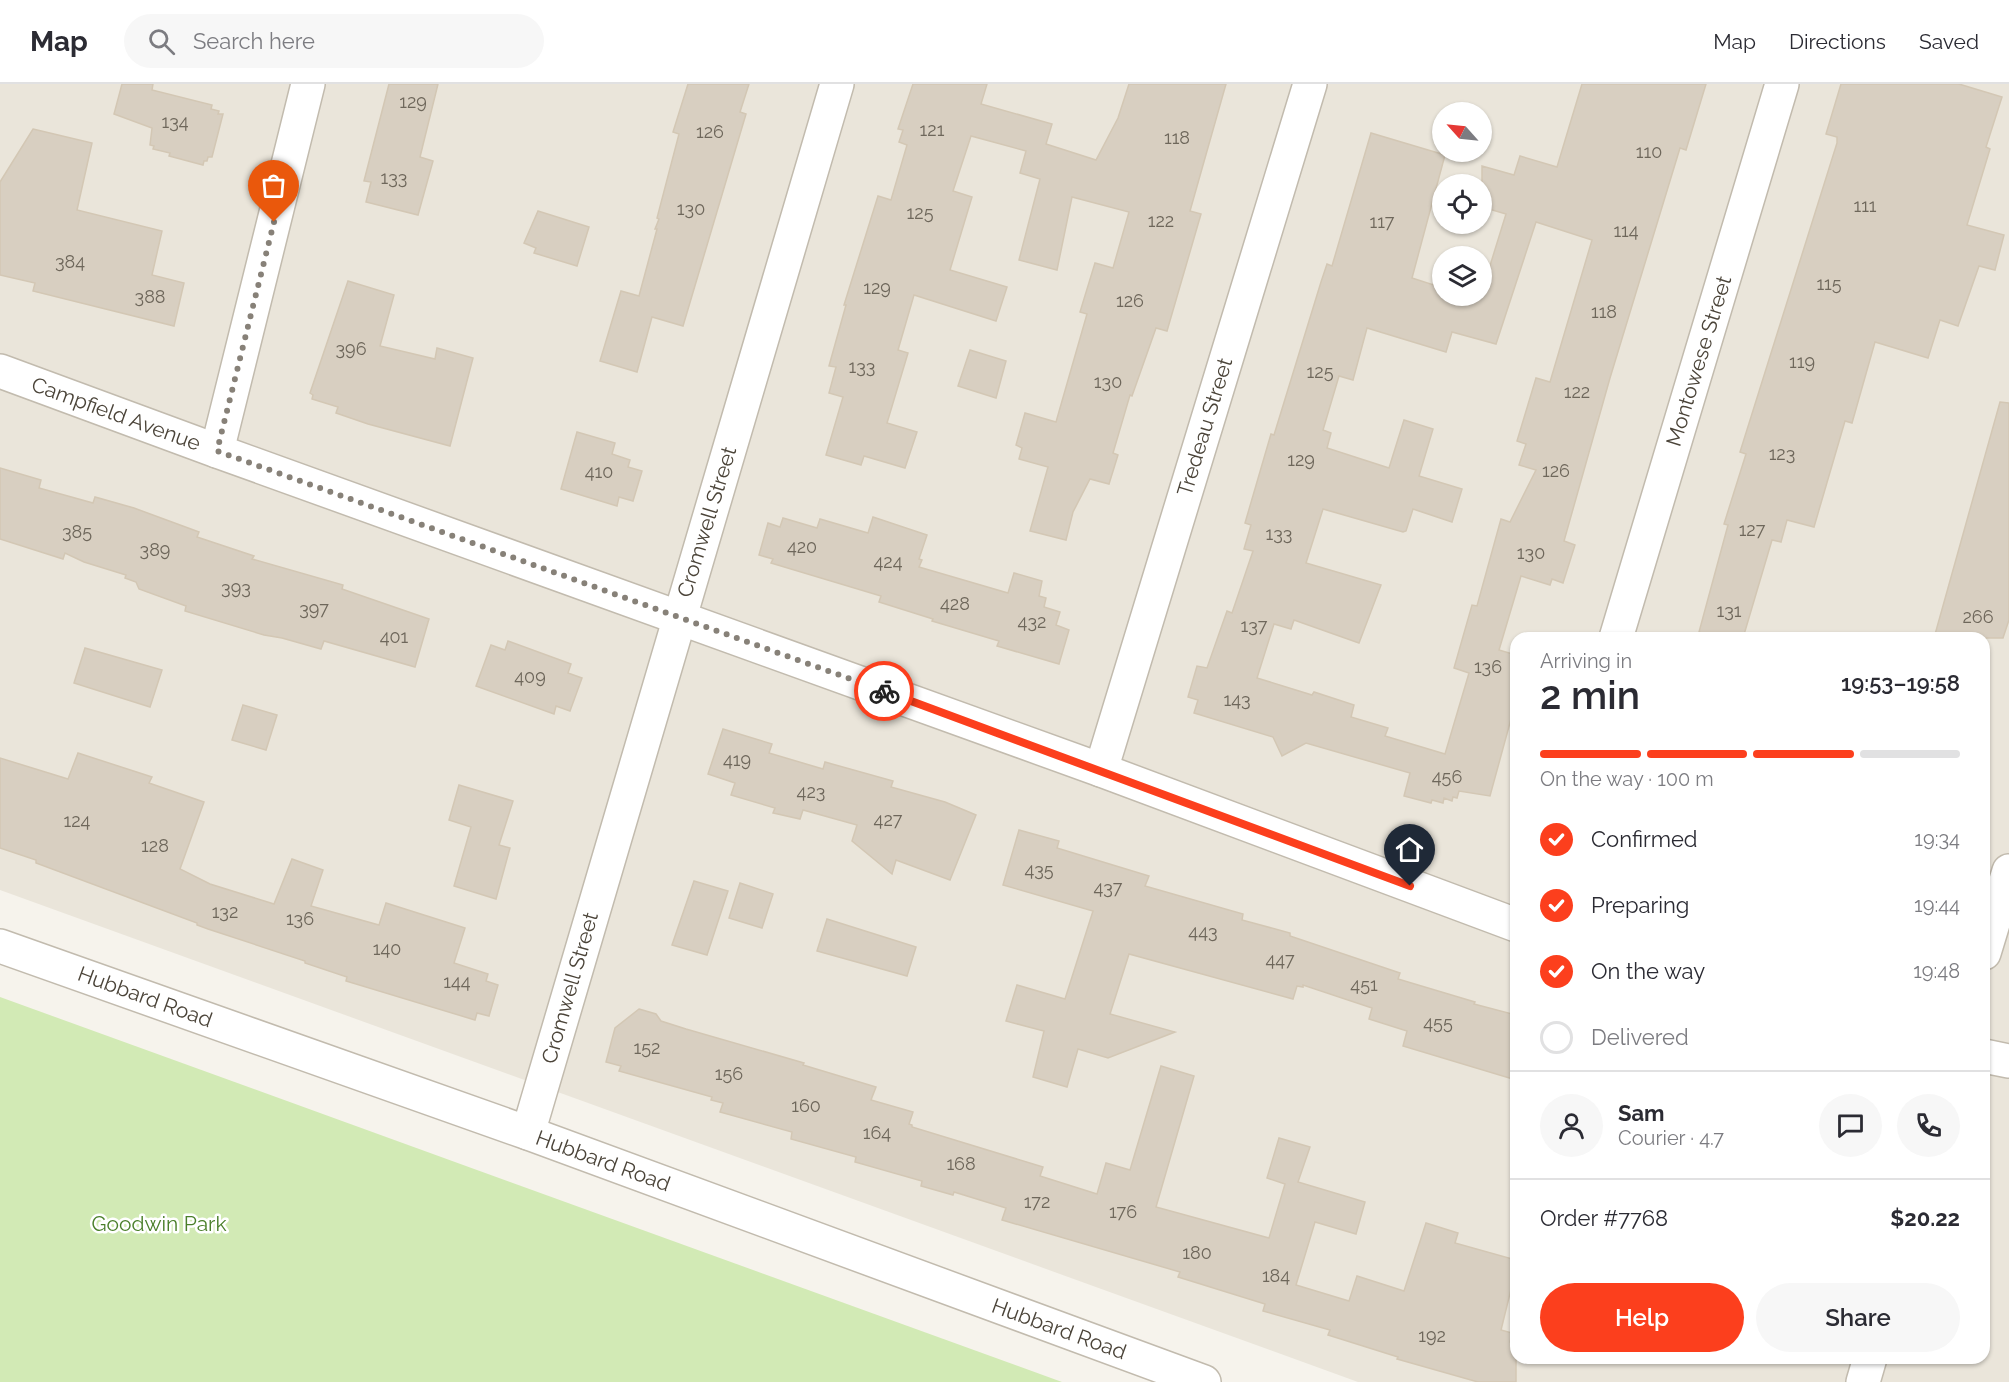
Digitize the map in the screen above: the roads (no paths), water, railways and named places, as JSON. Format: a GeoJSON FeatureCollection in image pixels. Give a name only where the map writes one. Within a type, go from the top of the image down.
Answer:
{"type":"FeatureCollection","features":[{"type":"Feature","properties":{"kind":"street"},"geometry":{"type":"LineString","coordinates":[[217,451],[308,84]]}},
{"type":"Feature","properties":{"kind":"street","name":"Cromwell Street"},"geometry":{"type":"LineString","coordinates":[[528,1133],[678,616],[837,84]]}},
{"type":"Feature","properties":{"kind":"street","name":"Tredeau Street"},"geometry":{"type":"LineString","coordinates":[[1101,770],[1310,84]]}},
{"type":"Feature","properties":{"kind":"street","name":"Montowese Street"},"geometry":{"type":"LineString","coordinates":[[1618,632],[1782,84]]}},
{"type":"Feature","properties":{"kind":"street","name":"Campfield Avenue"},"geometry":{"type":"LineString","coordinates":[[0,371],[1101,770],[1510,924]]}},
{"type":"Feature","properties":{"kind":"street"},"geometry":{"type":"LineString","coordinates":[[1990,933],[2009,871]]}},
{"type":"Feature","properties":{"kind":"street","name":"Hubbard Road"},"geometry":{"type":"LineString","coordinates":[[0,946],[528,1133],[1204,1382]]}},
{"type":"Feature","properties":{"kind":"street"},"geometry":{"type":"LineString","coordinates":[[1990,1057],[2009,1061]]}},
{"type":"Feature","properties":{"kind":"street"},"geometry":{"type":"LineString","coordinates":[[1863,1382],[1868,1364]]}},
{"type":"Feature","properties":{"kind":"park label","name":"Goodwin Park"},"geometry":{"type":"Point","coordinates":[159,1224]}}]}
